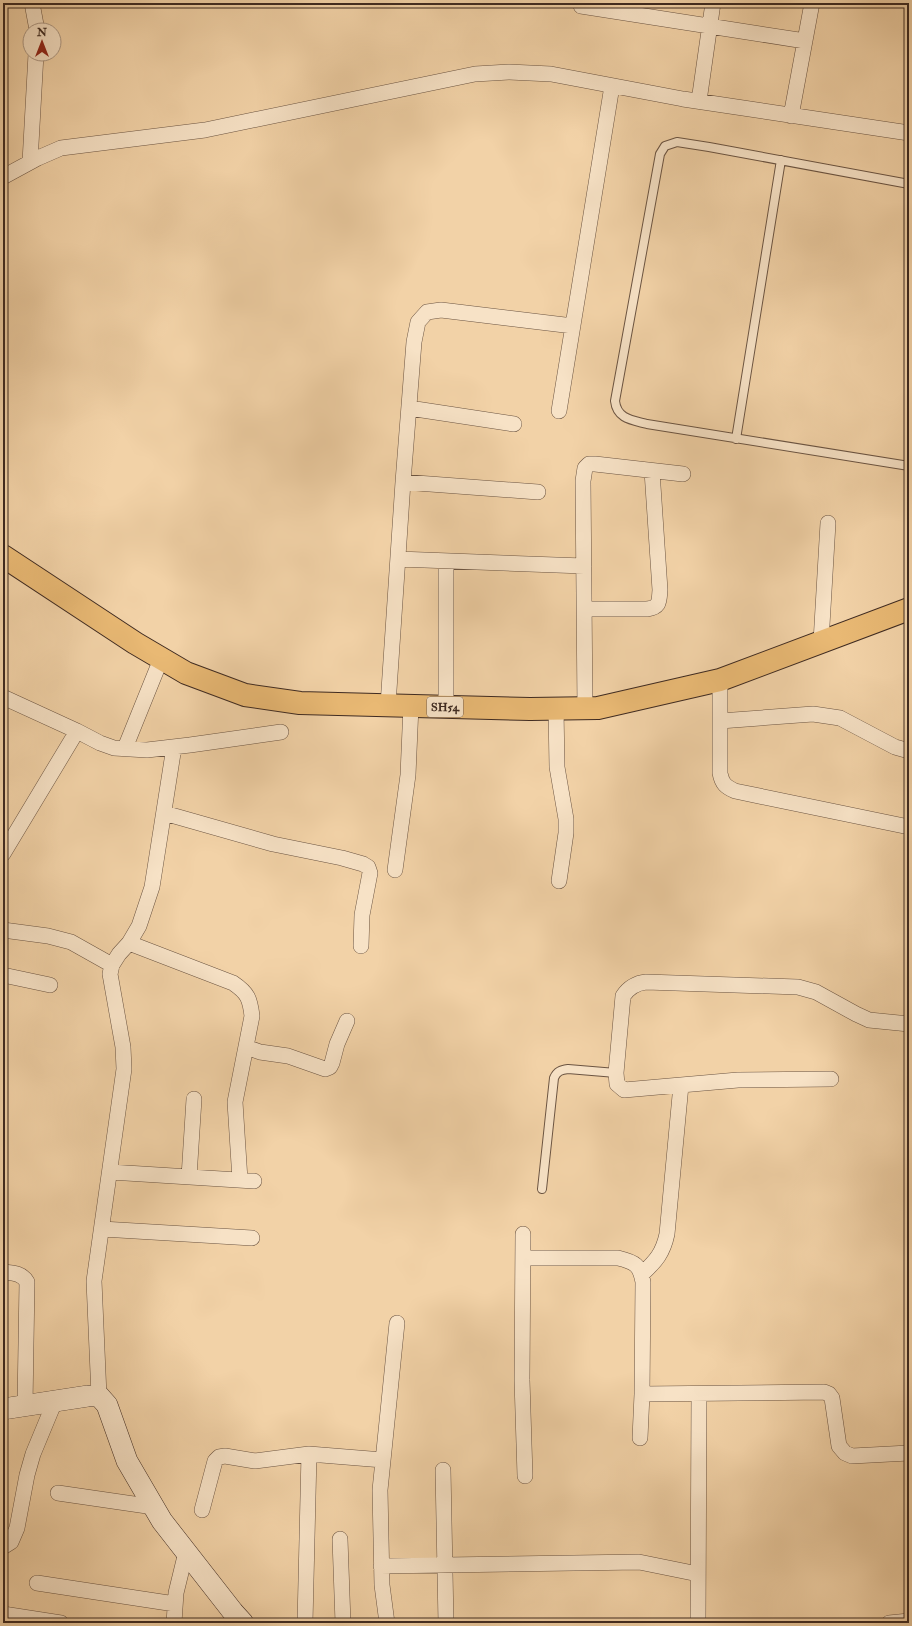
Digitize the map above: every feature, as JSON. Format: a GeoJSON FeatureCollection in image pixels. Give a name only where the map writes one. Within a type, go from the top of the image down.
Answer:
{"type":"FeatureCollection","features":[{"type":"Feature","properties":{"kind":"main road","name":"SH54"},"geometry":{"type":"LineString","coordinates":[[3,556],[135,643],[186,673],[245,695],[300,703],[556,709],[598,708],[720,680],[909,609]]}},
{"type":"Feature","properties":{"kind":"street"},"geometry":{"type":"LineString","coordinates":[[32,3],[36,22]]}},
{"type":"Feature","properties":{"kind":"street"},"geometry":{"type":"LineString","coordinates":[[699,101],[713,3]]}},
{"type":"Feature","properties":{"kind":"street"},"geometry":{"type":"LineString","coordinates":[[791,116],[812,3]]}},
{"type":"Feature","properties":{"kind":"street"},"geometry":{"type":"LineString","coordinates":[[581,6],[805,42]]}},
{"type":"Feature","properties":{"kind":"street"},"geometry":{"type":"LineString","coordinates":[[30,162],[36,62]]}},
{"type":"Feature","properties":{"kind":"street"},"geometry":{"type":"LineString","coordinates":[[3,177],[30,162],[61,148],[205,130],[474,74],[509,72],[551,74],[699,101],[909,133]]}},
{"type":"Feature","properties":{"kind":"street"},"geometry":{"type":"LineString","coordinates":[[559,411],[612,86]]}},
{"type":"Feature","properties":{"kind":"street"},"geometry":{"type":"LineString","coordinates":[[388,705],[403,482],[414,342],[418,322],[427,312],[441,310],[573,326]]}},
{"type":"Feature","properties":{"kind":"street"},"geometry":{"type":"LineString","coordinates":[[409,408],[514,424]]}},
{"type":"Feature","properties":{"kind":"street"},"geometry":{"type":"LineString","coordinates":[[585,709],[583,481],[585,468],[589,464],[595,464],[683,474]]}},
{"type":"Feature","properties":{"kind":"street"},"geometry":{"type":"LineString","coordinates":[[584,609],[647,609],[654,608],[658,605],[660,590],[652,471]]}},
{"type":"Feature","properties":{"kind":"street"},"geometry":{"type":"LineString","coordinates":[[403,482],[538,492]]}},
{"type":"Feature","properties":{"kind":"street"},"geometry":{"type":"LineString","coordinates":[[821,642],[828,523]]}},
{"type":"Feature","properties":{"kind":"street"},"geometry":{"type":"LineString","coordinates":[[398,559],[584,566]]}},
{"type":"Feature","properties":{"kind":"street"},"geometry":{"type":"LineString","coordinates":[[446,561],[446,707]]}},
{"type":"Feature","properties":{"kind":"street"},"geometry":{"type":"LineString","coordinates":[[125,748],[161,659]]}},
{"type":"Feature","properties":{"kind":"street"},"geometry":{"type":"LineString","coordinates":[[720,680],[720,773],[721,780],[725,786],[735,791],[909,827]]}},
{"type":"Feature","properties":{"kind":"street"},"geometry":{"type":"LineString","coordinates":[[3,698],[114,748],[147,750],[281,732]]}},
{"type":"Feature","properties":{"kind":"street"},"geometry":{"type":"LineString","coordinates":[[395,870],[408,776],[410,706]]}},
{"type":"Feature","properties":{"kind":"street"},"geometry":{"type":"LineString","coordinates":[[556,709],[557,767],[566,819],[566,833],[559,881]]}},
{"type":"Feature","properties":{"kind":"street"},"geometry":{"type":"LineString","coordinates":[[720,721],[813,714],[840,718],[888,744],[909,751]]}},
{"type":"Feature","properties":{"kind":"street"},"geometry":{"type":"LineString","coordinates":[[3,854],[77,731]]}},
{"type":"Feature","properties":{"kind":"street"},"geometry":{"type":"LineString","coordinates":[[174,747],[152,887],[138,926],[129,943],[112,965],[110,974],[123,1046],[124,1069],[94,1281],[99,1396],[107,1405],[127,1461],[162,1521],[243,1623]]}},
{"type":"Feature","properties":{"kind":"street"},"geometry":{"type":"LineString","coordinates":[[164,813],[273,844],[342,858],[368,867],[370,873],[362,916],[361,946]]}},
{"type":"Feature","properties":{"kind":"street"},"geometry":{"type":"LineString","coordinates":[[3,930],[48,936],[71,942],[112,965]]}},
{"type":"Feature","properties":{"kind":"street"},"geometry":{"type":"LineString","coordinates":[[110,1172],[247,1181],[235,1102],[252,1016],[251,1003],[248,996],[233,983],[129,943]]}},
{"type":"Feature","properties":{"kind":"street"},"geometry":{"type":"LineString","coordinates":[[3,975],[50,985]]}},
{"type":"Feature","properties":{"kind":"street"},"geometry":{"type":"LineString","coordinates":[[831,1079],[738,1080],[624,1090],[617,1084],[616,1073],[623,996],[632,986],[638,983],[646,982],[798,987],[816,992],[869,1020],[909,1024]]}},
{"type":"Feature","properties":{"kind":"street"},"geometry":{"type":"LineString","coordinates":[[246,1047],[260,1052],[288,1056],[325,1069],[330,1067],[332,1063],[337,1044],[347,1021]]}},
{"type":"Feature","properties":{"kind":"street"},"geometry":{"type":"LineString","coordinates":[[642,1274],[654,1263],[664,1249],[667,1234],[681,1085]]}},
{"type":"Feature","properties":{"kind":"street"},"geometry":{"type":"LineString","coordinates":[[189,1177],[194,1099]]}},
{"type":"Feature","properties":{"kind":"street"},"geometry":{"type":"LineString","coordinates":[[102,1229],[252,1238]]}},
{"type":"Feature","properties":{"kind":"street"},"geometry":{"type":"LineString","coordinates":[[523,1234],[522,1380],[525,1476]]}},
{"type":"Feature","properties":{"kind":"street"},"geometry":{"type":"LineString","coordinates":[[523,1258],[618,1258],[629,1260],[637,1265],[642,1274],[642,1394],[640,1438]]}},
{"type":"Feature","properties":{"kind":"street"},"geometry":{"type":"LineString","coordinates":[[3,1272],[19,1274],[24,1277],[27,1282],[25,1405]]}},
{"type":"Feature","properties":{"kind":"street"},"geometry":{"type":"LineString","coordinates":[[387,1623],[382,1585],[380,1490],[397,1323]]}},
{"type":"Feature","properties":{"kind":"street"},"geometry":{"type":"LineString","coordinates":[[642,1394],[824,1392],[829,1394],[832,1398],[839,1446],[845,1453],[852,1456],[909,1453]]}},
{"type":"Feature","properties":{"kind":"street"},"geometry":{"type":"LineString","coordinates":[[698,1623],[699,1394]]}},
{"type":"Feature","properties":{"kind":"street"},"geometry":{"type":"LineString","coordinates":[[3,1409],[88,1396],[99,1396]]}},
{"type":"Feature","properties":{"kind":"street"},"geometry":{"type":"LineString","coordinates":[[3,1547],[11,1542],[17,1528],[27,1475],[33,1454],[54,1401]]}},
{"type":"Feature","properties":{"kind":"street"},"geometry":{"type":"LineString","coordinates":[[202,1510],[216,1461],[219,1457],[225,1456],[255,1461],[309,1454],[383,1460]]}},
{"type":"Feature","properties":{"kind":"street"},"geometry":{"type":"LineString","coordinates":[[305,1623],[309,1454]]}},
{"type":"Feature","properties":{"kind":"street"},"geometry":{"type":"LineString","coordinates":[[442,1470],[446,1623]]}},
{"type":"Feature","properties":{"kind":"street"},"geometry":{"type":"LineString","coordinates":[[58,1493],[154,1507]]}},
{"type":"Feature","properties":{"kind":"street"},"geometry":{"type":"LineString","coordinates":[[340,1539],[343,1623]]}},
{"type":"Feature","properties":{"kind":"street"},"geometry":{"type":"LineString","coordinates":[[174,1623],[179,1577],[186,1552]]}},
{"type":"Feature","properties":{"kind":"street"},"geometry":{"type":"LineString","coordinates":[[382,1566],[654,1564],[698,1574]]}},
{"type":"Feature","properties":{"kind":"street"},"geometry":{"type":"LineString","coordinates":[[37,1583],[175,1604]]}},
{"type":"Feature","properties":{"kind":"street"},"geometry":{"type":"LineString","coordinates":[[3,1614],[61,1623]]}},
{"type":"Feature","properties":{"kind":"street"},"geometry":{"type":"LineString","coordinates":[[889,1623],[909,1620]]}},
{"type":"Feature","properties":{"kind":"lane"},"geometry":{"type":"LineString","coordinates":[[909,184],[677,142],[669,144],[662,149],[616,395],[616,407],[620,415],[626,419],[647,424],[909,466]]}},
{"type":"Feature","properties":{"kind":"lane"},"geometry":{"type":"LineString","coordinates":[[736,438],[781,160]]}},
{"type":"Feature","properties":{"kind":"lane"},"geometry":{"type":"LineString","coordinates":[[542,1189],[554,1078],[556,1073],[561,1070],[568,1069],[616,1073]]}}]}
